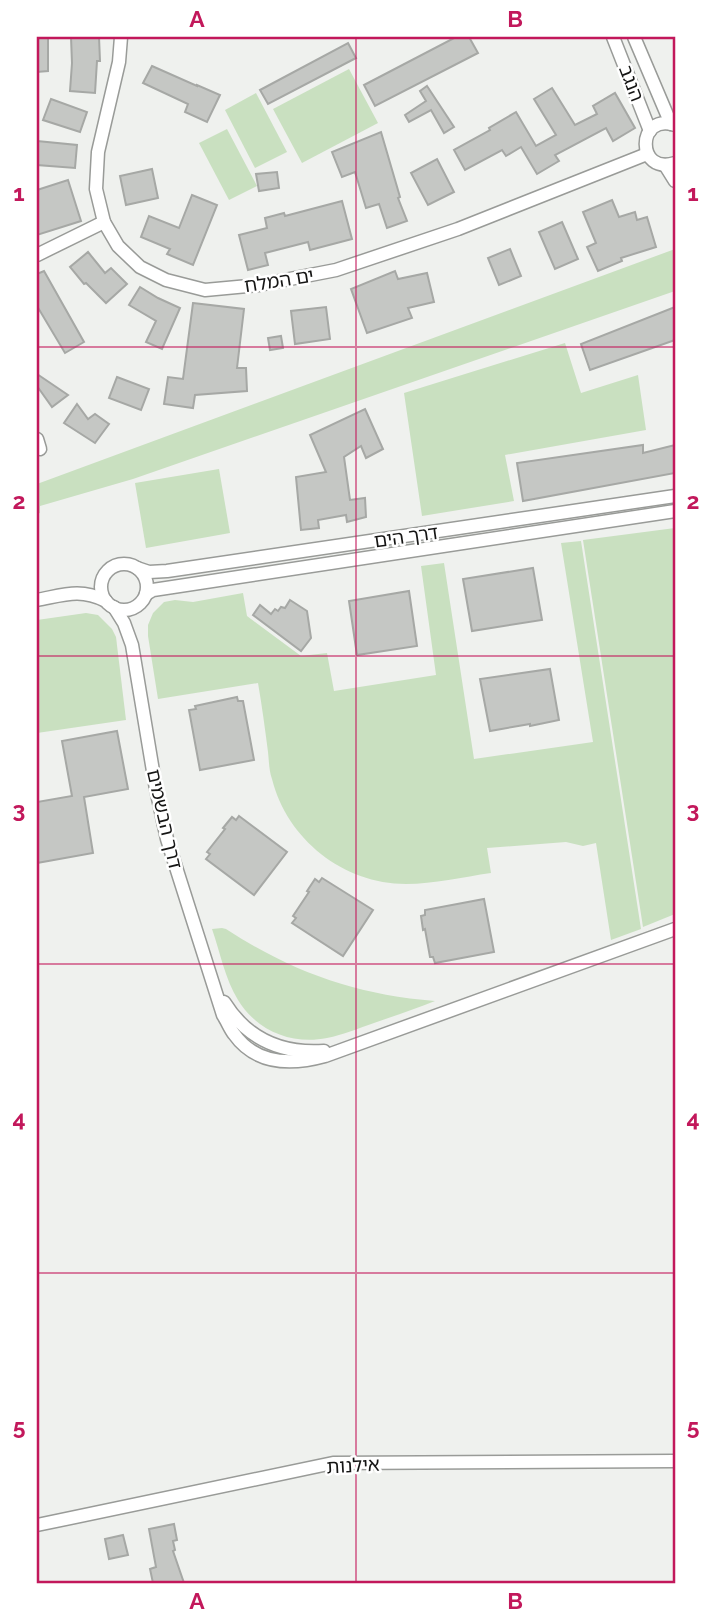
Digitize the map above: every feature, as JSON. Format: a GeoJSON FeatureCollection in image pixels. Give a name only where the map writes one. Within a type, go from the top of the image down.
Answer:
{"type":"FeatureCollection","features":[{"type":"Feature","properties":{"kind":"street","name":"ים המלח"},"geometry":{"type":"LineString","coordinates":[[121,37],[119,62],[98,152],[96,189],[104,222],[118,246],[140,267],[166,280],[205,290],[259,285],[336,270],[434,237],[647,154]]}},
{"type":"Feature","properties":{"kind":"street","name":"הנגב"},"geometry":{"type":"LineString","coordinates":[[613,37],[650,131]]}},
{"type":"Feature","properties":{"kind":"street","name":"הנגב"},"geometry":{"type":"LineString","coordinates":[[634,37],[673,125]]}},
{"type":"Feature","properties":{"kind":"street"},"geometry":{"type":"LineString","coordinates":[[673,125],[658,125],[650,131],[645,140],[647,154],[652,160],[670,164],[675,181]]}},
{"type":"Feature","properties":{"kind":"street"},"geometry":{"type":"LineString","coordinates":[[37,255],[104,222]]}},
{"type":"Feature","properties":{"kind":"street","name":"דרך הים"},"geometry":{"type":"LineString","coordinates":[[137,568],[149,572],[167,572],[675,496]]}},
{"type":"Feature","properties":{"kind":"street","name":"דרך הים"},"geometry":{"type":"LineString","coordinates":[[146,594],[153,590],[297,567],[675,511]]}},
{"type":"Feature","properties":{"kind":"street"},"geometry":{"type":"LineString","coordinates":[[37,600],[78,593],[94,595],[121,610],[128,610],[138,605],[146,594],[146,579],[137,568],[127,564],[116,565],[94,584],[78,593]]}},
{"type":"Feature","properties":{"kind":"street"},"geometry":{"type":"LineString","coordinates":[[103,577],[101,587],[110,604]]}},
{"type":"Feature","properties":{"kind":"street","name":"דרך הבשמים"},"geometry":{"type":"LineString","coordinates":[[110,604],[124,623],[132,645]]}},
{"type":"Feature","properties":{"kind":"street","name":"דרך הבשמים"},"geometry":{"type":"LineString","coordinates":[[138,605],[132,645],[167,839],[215,989],[227,1008],[253,1034],[281,1048],[309,1052],[355,1044],[675,929]]}},
{"type":"Feature","properties":{"kind":"street","name":"אילנות"},"geometry":{"type":"LineString","coordinates":[[37,1525],[333,1463],[675,1461]]}},
{"type":"Feature","properties":{"kind":"green space"},"geometry":{"type":"Polygon","coordinates":[[[349,69],[378,123],[302,163],[273,109],[349,69]]]}},
{"type":"Feature","properties":{"kind":"green space"},"geometry":{"type":"Polygon","coordinates":[[[256,93],[287,152],[255,168],[225,110],[256,93]]]}},
{"type":"Feature","properties":{"kind":"green space"},"geometry":{"type":"Polygon","coordinates":[[[227,129],[257,186],[229,200],[199,143],[227,129]]]}},
{"type":"Feature","properties":{"kind":"green space"},"geometry":{"type":"Polygon","coordinates":[[[675,249],[675,291],[133,479],[40,506],[40,513],[37,514],[37,484],[675,249]]]}},
{"type":"Feature","properties":{"kind":"green space"},"geometry":{"type":"Polygon","coordinates":[[[565,343],[581,393],[638,375],[646,430],[505,455],[514,501],[422,516],[404,393],[565,343]]]}},
{"type":"Feature","properties":{"kind":"green space"},"geometry":{"type":"Polygon","coordinates":[[[219,469],[230,533],[146,548],[135,483],[219,469]]]}},
{"type":"Feature","properties":{"kind":"green space"},"geometry":{"type":"Polygon","coordinates":[[[675,528],[675,914],[643,927],[583,540],[675,528]]]}},
{"type":"Feature","properties":{"kind":"green space"},"geometry":{"type":"Polygon","coordinates":[[[581,541],[641,929],[611,940],[596,843],[583,846],[566,842],[487,848],[491,873],[427,883],[383,882],[340,867],[304,839],[279,801],[270,773],[258,683],[158,699],[148,636],[148,625],[153,613],[164,602],[193,602],[243,593],[247,616],[301,656],[327,653],[334,691],[436,675],[421,566],[444,563],[474,759],[593,742],[561,543],[581,541]]]}},
{"type":"Feature","properties":{"kind":"green space"},"geometry":{"type":"Polygon","coordinates":[[[86,613],[98,615],[116,637],[126,720],[37,733],[37,620],[86,613]]]}},
{"type":"Feature","properties":{"kind":"green space"},"geometry":{"type":"Polygon","coordinates":[[[222,928],[275,958],[326,979],[378,993],[435,1001],[327,1038],[301,1039],[276,1033],[255,1020],[233,992],[212,929],[222,928]]]}},
{"type":"Feature","properties":{"kind":"building"},"geometry":{"type":"Polygon","coordinates":[[[37,37],[48,37],[48,71],[37,72],[37,37]]]}},
{"type":"Feature","properties":{"kind":"building"},"geometry":{"type":"Polygon","coordinates":[[[71,37],[99,37],[100,61],[97,61],[95,93],[70,91],[71,37]]]}},
{"type":"Feature","properties":{"kind":"building"},"geometry":{"type":"Polygon","coordinates":[[[456,37],[469,37],[478,53],[375,106],[364,85],[456,37]]]}},
{"type":"Feature","properties":{"kind":"building"},"geometry":{"type":"Polygon","coordinates":[[[348,43],[356,58],[268,104],[260,90],[348,43]]]}},
{"type":"Feature","properties":{"kind":"building"},"geometry":{"type":"Polygon","coordinates":[[[152,66],[220,95],[207,122],[185,112],[188,104],[143,83],[152,66]]]}},
{"type":"Feature","properties":{"kind":"building"},"geometry":{"type":"Polygon","coordinates":[[[427,86],[454,127],[444,133],[431,110],[409,122],[405,115],[426,101],[420,91],[427,86]]]}},
{"type":"Feature","properties":{"kind":"building"},"geometry":{"type":"Polygon","coordinates":[[[552,88],[575,125],[597,114],[593,106],[615,93],[635,128],[613,141],[606,128],[555,155],[559,161],[537,174],[521,147],[506,156],[502,150],[465,170],[454,150],[516,112],[536,146],[556,135],[534,99],[552,88]]]}},
{"type":"Feature","properties":{"kind":"building"},"geometry":{"type":"Polygon","coordinates":[[[51,99],[87,112],[80,132],[43,120],[51,99]]]}},
{"type":"Feature","properties":{"kind":"building"},"geometry":{"type":"Polygon","coordinates":[[[381,132],[400,197],[398,198],[407,221],[387,228],[379,204],[366,208],[355,172],[342,177],[332,152],[381,132]]]}},
{"type":"Feature","properties":{"kind":"building"},"geometry":{"type":"Polygon","coordinates":[[[37,141],[77,145],[75,168],[37,165],[37,141]]]}},
{"type":"Feature","properties":{"kind":"building"},"geometry":{"type":"Polygon","coordinates":[[[437,159],[454,192],[428,205],[411,173],[437,159]]]}},
{"type":"Feature","properties":{"kind":"building"},"geometry":{"type":"Polygon","coordinates":[[[152,169],[158,198],[126,205],[120,176],[152,169]]]}},
{"type":"Feature","properties":{"kind":"building"},"geometry":{"type":"Polygon","coordinates":[[[277,172],[279,188],[259,191],[256,174],[277,172]]]}},
{"type":"Feature","properties":{"kind":"building"},"geometry":{"type":"Polygon","coordinates":[[[68,180],[81,221],[37,235],[37,190],[68,180]]]}},
{"type":"Feature","properties":{"kind":"building"},"geometry":{"type":"Polygon","coordinates":[[[192,195],[217,205],[193,265],[167,254],[170,249],[141,237],[149,216],[179,228],[192,195]]]}},
{"type":"Feature","properties":{"kind":"building"},"geometry":{"type":"Polygon","coordinates":[[[612,200],[619,217],[635,212],[637,220],[647,217],[656,247],[621,258],[622,261],[598,271],[587,247],[596,243],[583,212],[612,200]]]}},
{"type":"Feature","properties":{"kind":"building"},"geometry":{"type":"Polygon","coordinates":[[[342,201],[352,239],[310,250],[308,242],[265,253],[268,265],[248,270],[239,235],[267,228],[265,218],[284,213],[285,216],[342,201]]]}},
{"type":"Feature","properties":{"kind":"building"},"geometry":{"type":"Polygon","coordinates":[[[562,222],[578,259],[555,269],[539,232],[562,222]]]}},
{"type":"Feature","properties":{"kind":"building"},"geometry":{"type":"Polygon","coordinates":[[[510,249],[521,276],[499,285],[488,258],[510,249]]]}},
{"type":"Feature","properties":{"kind":"building"},"geometry":{"type":"Polygon","coordinates":[[[88,252],[105,273],[111,268],[127,284],[106,303],[84,284],[70,267],[88,252]]]}},
{"type":"Feature","properties":{"kind":"building"},"geometry":{"type":"Polygon","coordinates":[[[44,271],[84,342],[65,353],[37,306],[37,274],[44,271]]]}},
{"type":"Feature","properties":{"kind":"building"},"geometry":{"type":"Polygon","coordinates":[[[395,271],[398,279],[427,273],[434,302],[408,308],[412,318],[367,333],[351,289],[395,271]]]}},
{"type":"Feature","properties":{"kind":"building"},"geometry":{"type":"Polygon","coordinates":[[[140,287],[180,308],[162,349],[146,342],[156,321],[129,305],[140,287]]]}},
{"type":"Feature","properties":{"kind":"building"},"geometry":{"type":"Polygon","coordinates":[[[193,303],[244,309],[237,368],[246,368],[247,391],[195,395],[193,408],[164,404],[168,377],[183,379],[193,303]]]}},
{"type":"Feature","properties":{"kind":"building"},"geometry":{"type":"Polygon","coordinates":[[[326,307],[330,339],[295,344],[291,311],[326,307]]]}},
{"type":"Feature","properties":{"kind":"building"},"geometry":{"type":"Polygon","coordinates":[[[675,307],[675,340],[590,370],[581,344],[675,307]]]}},
{"type":"Feature","properties":{"kind":"building"},"geometry":{"type":"Polygon","coordinates":[[[281,336],[283,348],[270,350],[268,338],[281,336]]]}},
{"type":"Feature","properties":{"kind":"building"},"geometry":{"type":"Polygon","coordinates":[[[37,374],[68,395],[52,407],[37,386],[37,374]]]}},
{"type":"Feature","properties":{"kind":"building"},"geometry":{"type":"Polygon","coordinates":[[[117,377],[149,389],[141,410],[109,398],[117,377]]]}},
{"type":"Feature","properties":{"kind":"building"},"geometry":{"type":"Polygon","coordinates":[[[77,404],[88,419],[95,414],[109,424],[95,443],[64,423],[77,404]]]}},
{"type":"Feature","properties":{"kind":"building"},"geometry":{"type":"Polygon","coordinates":[[[365,409],[383,449],[366,458],[361,446],[344,457],[350,500],[365,498],[366,517],[347,522],[346,515],[318,520],[319,528],[301,530],[296,477],[326,472],[310,435],[365,409]]]}},
{"type":"Feature","properties":{"kind":"building"},"geometry":{"type":"Polygon","coordinates":[[[643,445],[643,453],[675,445],[675,473],[523,501],[517,463],[643,445]]]}},
{"type":"Feature","properties":{"kind":"building"},"geometry":{"type":"Polygon","coordinates":[[[533,568],[542,620],[472,631],[463,579],[533,568]]]}},
{"type":"Feature","properties":{"kind":"building"},"geometry":{"type":"Polygon","coordinates":[[[409,591],[417,646],[357,655],[349,601],[409,591]]]}},
{"type":"Feature","properties":{"kind":"building"},"geometry":{"type":"Polygon","coordinates":[[[290,600],[307,611],[311,638],[301,651],[253,615],[260,605],[271,614],[275,609],[278,611],[281,607],[285,608],[290,600]]]}},
{"type":"Feature","properties":{"kind":"building"},"geometry":{"type":"Polygon","coordinates":[[[550,669],[559,720],[490,731],[480,679],[550,669]]]}},
{"type":"Feature","properties":{"kind":"building"},"geometry":{"type":"Polygon","coordinates":[[[237,697],[238,701],[243,701],[254,760],[200,770],[189,710],[196,709],[195,706],[237,697]]]}},
{"type":"Feature","properties":{"kind":"building"},"geometry":{"type":"Polygon","coordinates":[[[117,731],[128,789],[84,797],[93,853],[37,863],[37,802],[72,796],[62,741],[117,731]]]}},
{"type":"Feature","properties":{"kind":"building"},"geometry":{"type":"Polygon","coordinates":[[[239,816],[287,852],[254,895],[206,859],[210,854],[207,852],[225,829],[223,828],[232,817],[236,820],[239,816]]]}},
{"type":"Feature","properties":{"kind":"building"},"geometry":{"type":"Polygon","coordinates":[[[322,878],[373,910],[343,956],[292,923],[296,918],[293,916],[315,879],[319,882],[322,878]]]}},
{"type":"Feature","properties":{"kind":"building"},"geometry":{"type":"Polygon","coordinates":[[[484,899],[494,952],[435,963],[433,957],[430,957],[425,929],[423,930],[421,916],[425,915],[425,910],[484,899]]]}},
{"type":"Feature","properties":{"kind":"building"},"geometry":{"type":"Polygon","coordinates":[[[174,1524],[177,1540],[173,1541],[173,1551],[184,1583],[153,1583],[150,1569],[156,1567],[149,1529],[174,1524]]]}},
{"type":"Feature","properties":{"kind":"building"},"geometry":{"type":"Polygon","coordinates":[[[123,1535],[128,1555],[109,1559],[105,1539],[123,1535]]]}}]}
